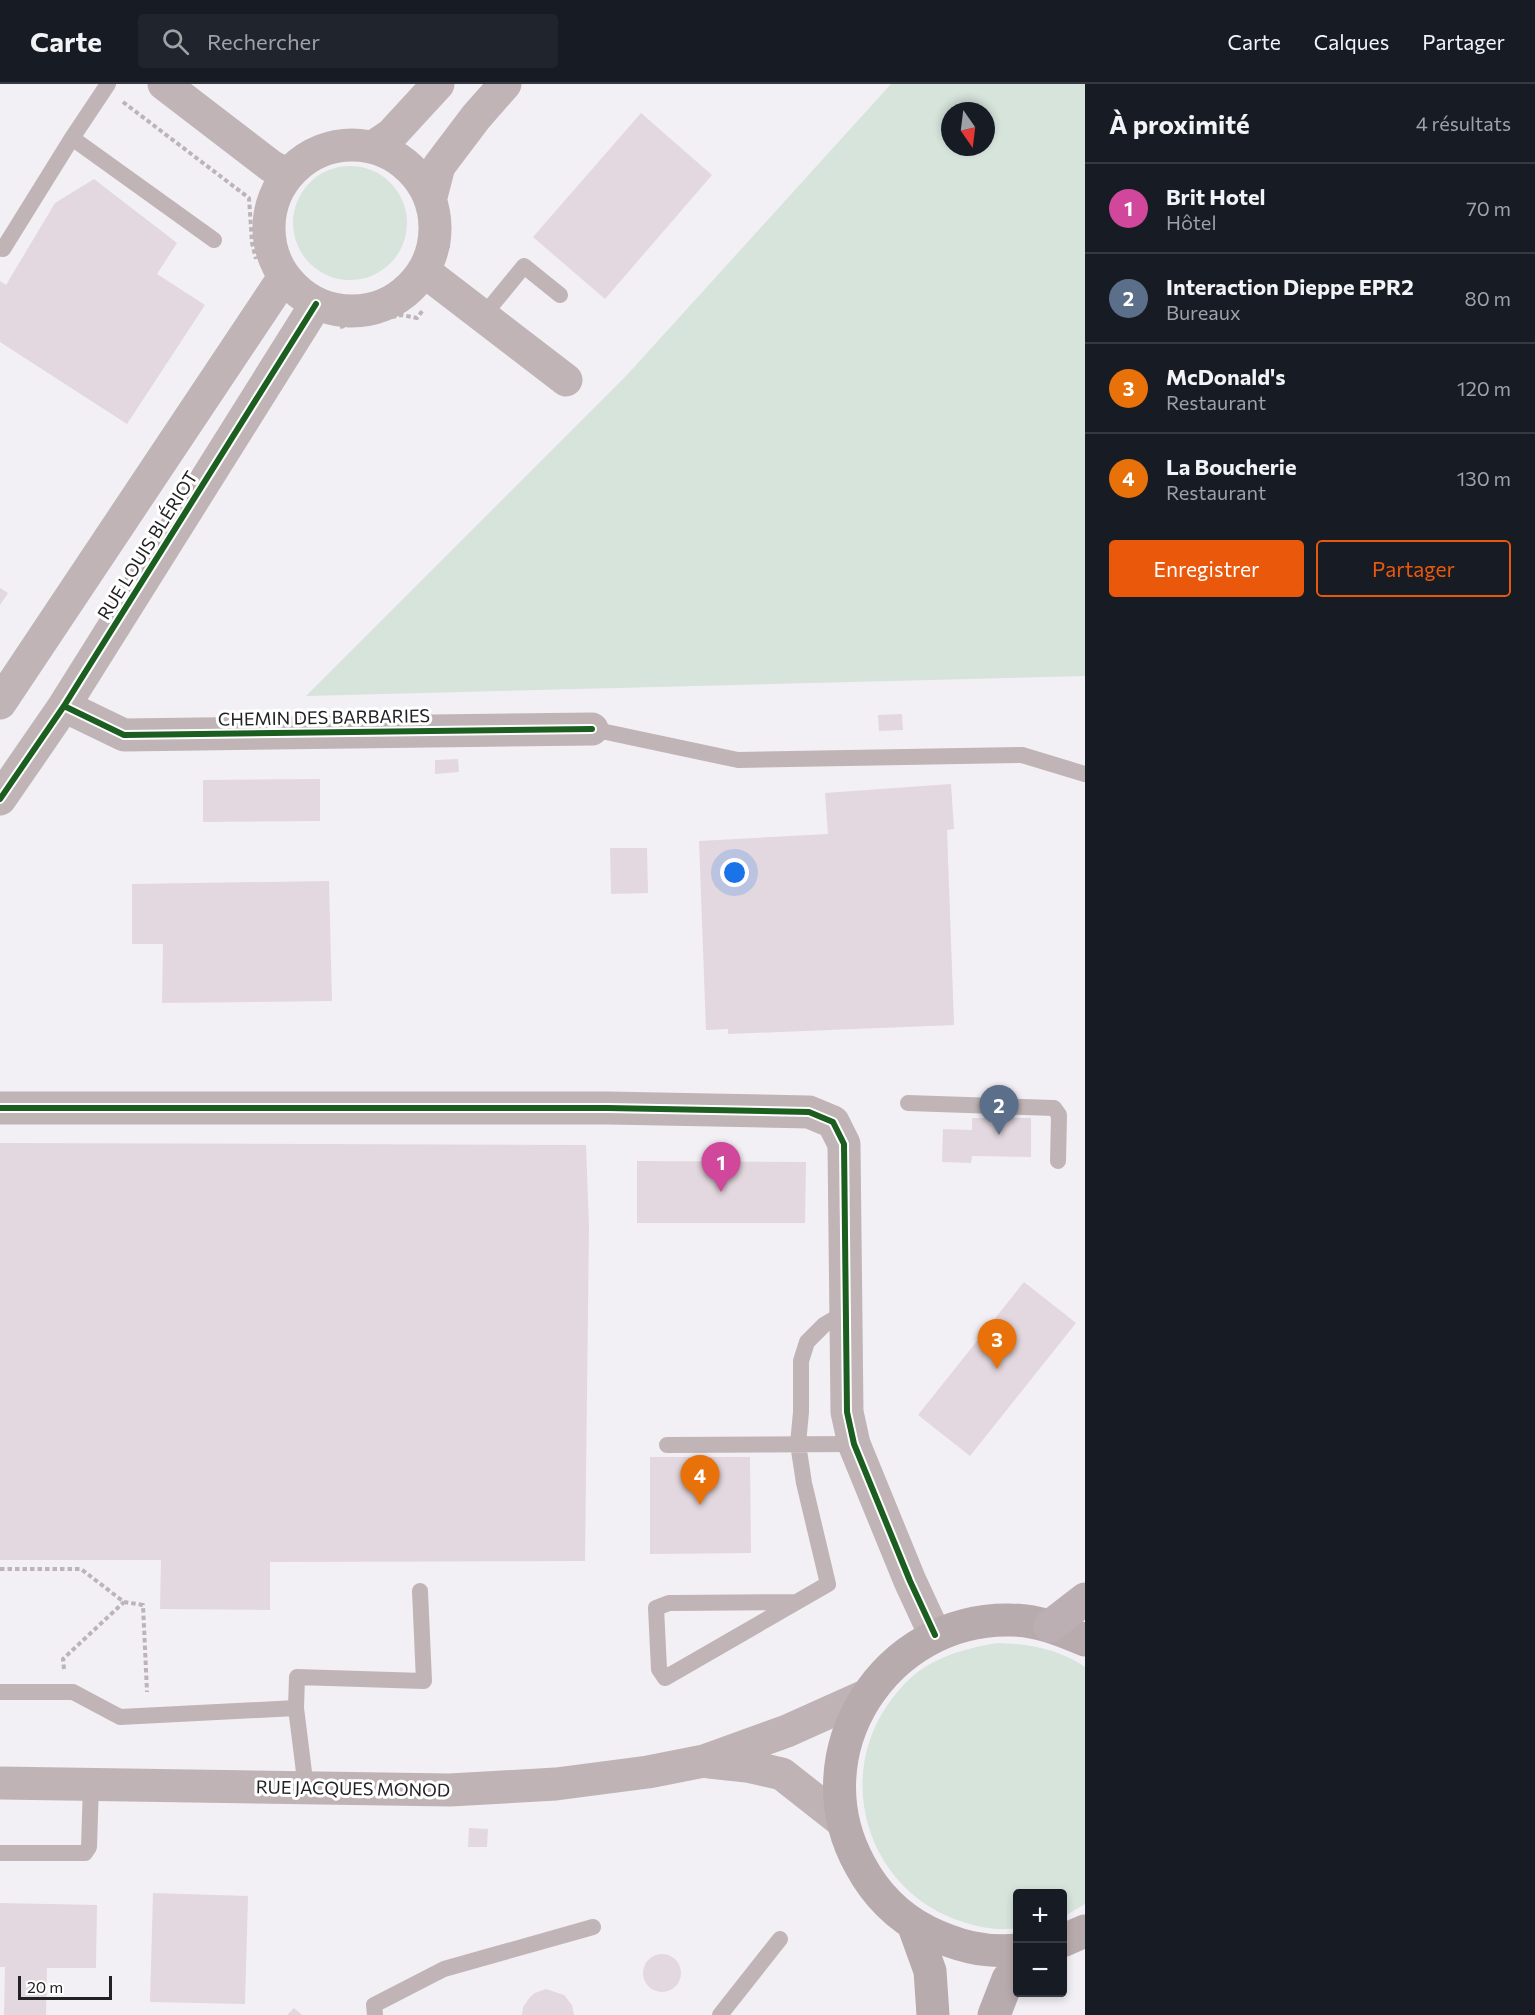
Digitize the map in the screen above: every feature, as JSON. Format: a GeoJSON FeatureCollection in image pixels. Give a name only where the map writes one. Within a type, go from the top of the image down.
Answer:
{"type":"FeatureCollection","features":[{"type":"Feature","properties":{"kind":"highway"},"geometry":{"type":"LineString","coordinates":[[1050,1626],[1085,1599]]}},
{"type":"Feature","properties":{"kind":"main road"},"geometry":{"type":"LineString","coordinates":[[1013,1950],[993,1952],[951,1943],[913,1924],[888,1904],[868,1880],[852,1852],[843,1822],[839,1778],[847,1736],[865,1696],[885,1672],[900,1658],[935,1635],[972,1623],[1012,1620],[1050,1626],[1085,1640]]}},
{"type":"Feature","properties":{"kind":"main road","name":"RUE JACQUES MONOD"},"geometry":{"type":"LineString","coordinates":[[0,1783],[450,1790],[556,1784],[648,1772],[705,1761],[787,1731],[865,1696]]}},
{"type":"Feature","properties":{"kind":"main road","name":"RUE JACQUES MONOD"},"geometry":{"type":"LineString","coordinates":[[705,1761],[747,1766],[782,1774],[843,1822]]}},
{"type":"Feature","properties":{"kind":"main road"},"geometry":{"type":"LineString","coordinates":[[913,1924],[930,1971],[933,2015]]}},
{"type":"Feature","properties":{"kind":"main road"},"geometry":{"type":"LineString","coordinates":[[994,2015],[1008,1979],[1013,1973]]}},
{"type":"Feature","properties":{"kind":"street"},"geometry":{"type":"LineString","coordinates":[[164,84],[271,166],[288,175]]}},
{"type":"Feature","properties":{"kind":"street"},"geometry":{"type":"LineString","coordinates":[[373,147],[392,134],[438,84]]}},
{"type":"Feature","properties":{"kind":"street"},"geometry":{"type":"LineString","coordinates":[[434,279],[436,222],[440,208],[439,166],[476,117],[505,84]]}},
{"type":"Feature","properties":{"kind":"street"},"geometry":{"type":"LineString","coordinates":[[434,279],[380,307],[364,311],[339,311],[308,316],[298,292],[284,277],[274,258],[269,237],[270,215],[276,194],[288,175],[305,159],[326,148],[350,144],[373,147],[398,157],[417,174],[440,208]]}},
{"type":"Feature","properties":{"kind":"street","name":"RUE LOUIS BLÉRIOT"},"geometry":{"type":"LineString","coordinates":[[0,703],[86,572],[266,308],[284,277]]}},
{"type":"Feature","properties":{"kind":"street"},"geometry":{"type":"LineString","coordinates":[[434,279],[566,380]]}},
{"type":"Feature","properties":{"kind":"street","name":"RUE LOUIS BLÉRIOT"},"geometry":{"type":"LineString","coordinates":[[0,799],[64,706],[308,316]]}},
{"type":"Feature","properties":{"kind":"street","name":"CHEMIN DES BARBARIES"},"geometry":{"type":"LineString","coordinates":[[64,706],[124,735],[592,729]]}},
{"type":"Feature","properties":{"kind":"street"},"geometry":{"type":"LineString","coordinates":[[0,1108],[608,1108],[809,1112],[832,1122],[844,1144],[847,1412],[854,1444],[910,1581],[935,1635]]}},
{"type":"Feature","properties":{"kind":"lane"},"geometry":{"type":"LineString","coordinates":[[3,249],[106,86]]}},
{"type":"Feature","properties":{"kind":"lane"},"geometry":{"type":"LineString","coordinates":[[72,138],[214,240]]}},
{"type":"Feature","properties":{"kind":"lane"},"geometry":{"type":"LineString","coordinates":[[483,316],[524,266],[560,295]]}},
{"type":"Feature","properties":{"kind":"lane"},"geometry":{"type":"LineString","coordinates":[[592,729],[738,760],[1022,755],[1085,774]]}},
{"type":"Feature","properties":{"kind":"lane"},"geometry":{"type":"LineString","coordinates":[[908,1103],[1054,1108],[1059,1115],[1058,1161]]}},
{"type":"Feature","properties":{"kind":"lane"},"geometry":{"type":"LineString","coordinates":[[796,1602],[669,1603],[656,1608],[659,1669],[665,1678],[828,1584],[804,1484],[798,1444],[801,1412],[801,1362],[807,1342],[824,1325],[846,1312]]}},
{"type":"Feature","properties":{"kind":"lane"},"geometry":{"type":"LineString","coordinates":[[667,1445],[854,1444]]}},
{"type":"Feature","properties":{"kind":"lane"},"geometry":{"type":"LineString","coordinates":[[306,1788],[296,1708],[297,1677],[424,1681],[420,1591]]}},
{"type":"Feature","properties":{"kind":"lane"},"geometry":{"type":"LineString","coordinates":[[0,1692],[73,1692],[120,1717],[296,1708]]}},
{"type":"Feature","properties":{"kind":"lane"},"geometry":{"type":"LineString","coordinates":[[0,1853],[85,1853],[90,1847],[91,1784]]}},
{"type":"Feature","properties":{"kind":"lane"},"geometry":{"type":"LineString","coordinates":[[375,2015],[374,2005],[444,1970],[593,1927]]}},
{"type":"Feature","properties":{"kind":"lane"},"geometry":{"type":"LineString","coordinates":[[720,2015],[780,1939]]}},
{"type":"Feature","properties":{"kind":"path"},"geometry":{"type":"LineString","coordinates":[[106,86],[249,198],[252,243],[260,289],[256,302],[266,308]]}},
{"type":"Feature","properties":{"kind":"path"},"geometry":{"type":"LineString","coordinates":[[308,316],[320,338],[333,329],[363,321],[402,315],[417,318],[434,279],[457,271],[449,257],[440,208]]}},
{"type":"Feature","properties":{"kind":"path"},"geometry":{"type":"LineString","coordinates":[[0,1569],[81,1569],[124,1602],[143,1605],[147,1716]]}},
{"type":"Feature","properties":{"kind":"path"},"geometry":{"type":"LineString","coordinates":[[64,1692],[63,1659],[124,1602]]}},
{"type":"Feature","properties":{"kind":"shaded area"},"geometry":{"type":"Polygon","coordinates":[[[891,84],[1085,84],[1085,676],[306,696],[627,375],[891,84]]]}},
{"type":"Feature","properties":{"kind":"shaded area"},"geometry":{"type":"Polygon","coordinates":[[[350,166],[372,170],[390,183],[403,201],[407,223],[403,245],[390,263],[372,276],[350,280],[328,276],[310,263],[297,245],[293,223],[297,201],[310,183],[328,170],[350,166]]]}},
{"type":"Feature","properties":{"kind":"shaded area"},"geometry":{"type":"Polygon","coordinates":[[[998,1643],[1021,1645],[1054,1652],[1085,1667],[1085,1904],[1067,1915],[1067,1889],[1013,1889],[1013,1928],[981,1927],[947,1916],[921,1901],[899,1881],[882,1857],[870,1831],[864,1803],[863,1774],[868,1745],[880,1717],[900,1689],[918,1672],[951,1654],[998,1643]]]}},
{"type":"Feature","properties":{"kind":"building"},"geometry":{"type":"Polygon","coordinates":[[[641,113],[712,175],[605,299],[533,237],[641,113]]]}},
{"type":"Feature","properties":{"kind":"building"},"geometry":{"type":"Polygon","coordinates":[[[94,179],[177,243],[157,274],[205,305],[127,424],[0,342],[0,281],[6,285],[55,203],[94,179]]]}},
{"type":"Feature","properties":{"kind":"building"},"geometry":{"type":"Polygon","coordinates":[[[0,588],[8,593],[0,605],[0,588]]]}},
{"type":"Feature","properties":{"kind":"building"},"geometry":{"type":"Polygon","coordinates":[[[902,714],[903,730],[879,731],[878,715],[902,714]]]}},
{"type":"Feature","properties":{"kind":"building"},"geometry":{"type":"Polygon","coordinates":[[[458,759],[459,772],[435,774],[435,760],[458,759]]]}},
{"type":"Feature","properties":{"kind":"building"},"geometry":{"type":"Polygon","coordinates":[[[320,779],[320,821],[203,822],[203,780],[320,779]]]}},
{"type":"Feature","properties":{"kind":"building"},"geometry":{"type":"Polygon","coordinates":[[[951,784],[954,829],[947,830],[954,1025],[728,1034],[728,1029],[706,1030],[699,841],[828,834],[825,793],[951,784]]]}},
{"type":"Feature","properties":{"kind":"building"},"geometry":{"type":"Polygon","coordinates":[[[610,848],[647,848],[648,893],[611,894],[610,848]]]}},
{"type":"Feature","properties":{"kind":"building"},"geometry":{"type":"Polygon","coordinates":[[[329,881],[332,1001],[162,1003],[163,944],[132,944],[132,884],[329,881]]]}},
{"type":"Feature","properties":{"kind":"building"},"geometry":{"type":"Polygon","coordinates":[[[972,1118],[1031,1118],[1031,1157],[972,1156],[971,1163],[942,1162],[943,1129],[972,1130],[972,1118]]]}},
{"type":"Feature","properties":{"kind":"building"},"geometry":{"type":"Polygon","coordinates":[[[0,1143],[586,1145],[589,1227],[585,1561],[270,1562],[270,1610],[160,1609],[161,1560],[0,1560],[0,1143]]]}},
{"type":"Feature","properties":{"kind":"building"},"geometry":{"type":"Polygon","coordinates":[[[637,1161],[806,1162],[805,1223],[637,1223],[637,1161]]]}},
{"type":"Feature","properties":{"kind":"building"},"geometry":{"type":"Polygon","coordinates":[[[1024,1282],[1076,1323],[970,1456],[918,1415],[1024,1282]]]}},
{"type":"Feature","properties":{"kind":"building"},"geometry":{"type":"Polygon","coordinates":[[[650,1457],[750,1457],[751,1553],[650,1554],[650,1457]]]}},
{"type":"Feature","properties":{"kind":"building"},"geometry":{"type":"Polygon","coordinates":[[[469,1828],[488,1829],[487,1847],[468,1847],[469,1828]]]}},
{"type":"Feature","properties":{"kind":"building"},"geometry":{"type":"Polygon","coordinates":[[[153,1893],[248,1896],[245,2004],[150,2002],[153,1893]]]}},
{"type":"Feature","properties":{"kind":"building"},"geometry":{"type":"Polygon","coordinates":[[[0,1903],[97,1905],[96,1968],[47,1968],[46,2015],[4,2015],[5,1967],[0,1967],[0,1903]]]}},
{"type":"Feature","properties":{"kind":"building"},"geometry":{"type":"Polygon","coordinates":[[[662,1954],[675,1960],[681,1973],[675,1986],[662,1992],[649,1986],[643,1973],[649,1960],[662,1954]]]}},
{"type":"Feature","properties":{"kind":"building"},"geometry":{"type":"Polygon","coordinates":[[[546,1989],[564,1995],[572,2005],[574,2015],[522,2015],[523,2007],[530,1997],[546,1989]]]}},
{"type":"Feature","properties":{"kind":"building"},"geometry":{"type":"Polygon","coordinates":[[[294,2008],[302,2015],[287,2015],[294,2008]]]}},
{"type":"Feature","properties":{"kind":"cycle path"},"geometry":{"type":"LineString","coordinates":[[0,799],[64,706],[316,304]]}},
{"type":"Feature","properties":{"kind":"cycle path"},"geometry":{"type":"LineString","coordinates":[[64,706],[124,735],[592,729]]}},
{"type":"Feature","properties":{"kind":"cycle path"},"geometry":{"type":"LineString","coordinates":[[0,1108],[608,1108],[809,1112],[833,1122],[844,1144],[847,1412],[854,1444],[910,1581],[935,1635]]}},
{"type":"Feature","properties":{"kind":"place","name":"Interaction Dieppe EPR2"},"geometry":{"type":"Point","coordinates":[999,1135]}},
{"type":"Feature","properties":{"kind":"place","name":"Brit Hotel"},"geometry":{"type":"Point","coordinates":[721,1192]}},
{"type":"Feature","properties":{"kind":"place","name":"McDonald's"},"geometry":{"type":"Point","coordinates":[997,1369]}},
{"type":"Feature","properties":{"kind":"place","name":"La Boucherie"},"geometry":{"type":"Point","coordinates":[700,1505]}}]}
